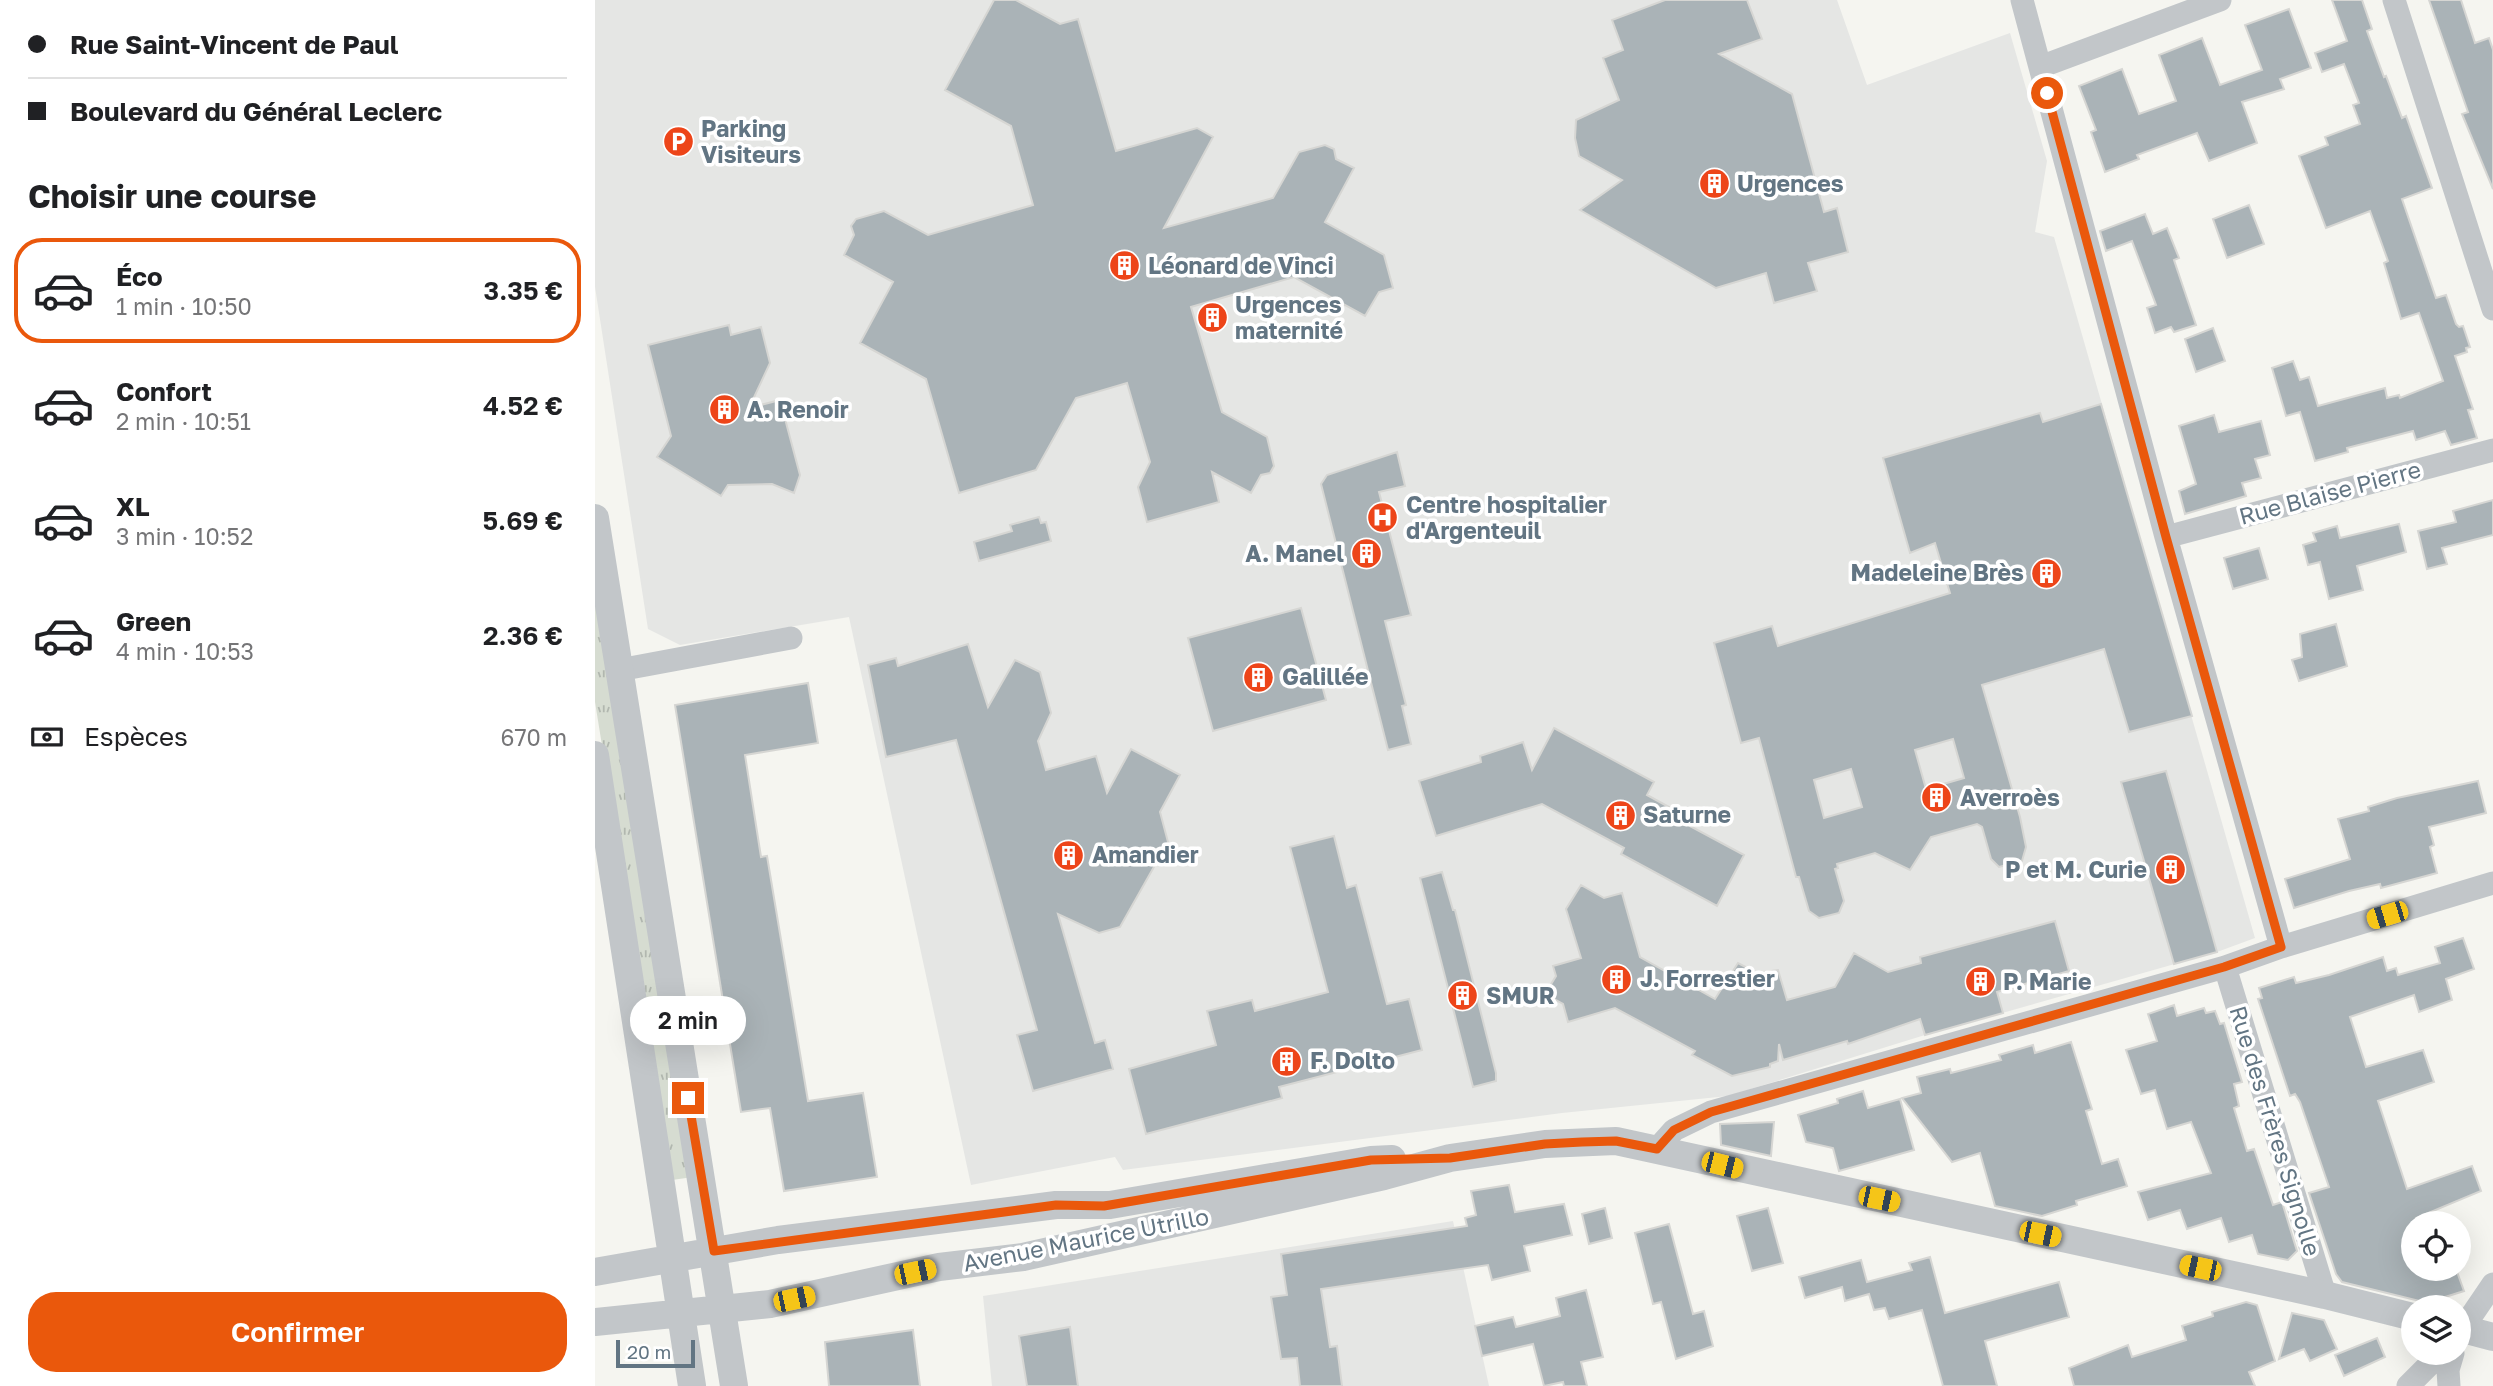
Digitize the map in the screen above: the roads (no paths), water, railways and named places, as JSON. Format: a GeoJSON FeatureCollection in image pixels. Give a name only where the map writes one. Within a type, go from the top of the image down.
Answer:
{"type":"FeatureCollection","features":[{"type":"Feature","properties":{"kind":"street"},"geometry":{"type":"LineString","coordinates":[[2022,0],[2166,537],[2281,947]]}},
{"type":"Feature","properties":{"kind":"street"},"geometry":{"type":"LineString","coordinates":[[2040,67],[2220,0]]}},
{"type":"Feature","properties":{"kind":"street"},"geometry":{"type":"LineString","coordinates":[[2394,0],[2493,309]]}},
{"type":"Feature","properties":{"kind":"street","name":"Rue Blaise Pierre"},"geometry":{"type":"LineString","coordinates":[[2166,537],[2493,450]]}},
{"type":"Feature","properties":{"kind":"street"},"geometry":{"type":"LineString","coordinates":[[595,519],[734,1386]]}},
{"type":"Feature","properties":{"kind":"street"},"geometry":{"type":"LineString","coordinates":[[619,670],[791,638]]}},
{"type":"Feature","properties":{"kind":"street"},"geometry":{"type":"LineString","coordinates":[[595,755],[692,1386]]}},
{"type":"Feature","properties":{"kind":"street"},"geometry":{"type":"LineString","coordinates":[[1657,1149],[1674,1130],[1711,1112],[2224,967],[2281,947],[2493,883]]}},
{"type":"Feature","properties":{"kind":"street","name":"Rue des Frères Signolle"},"geometry":{"type":"LineString","coordinates":[[2224,967],[2325,1295]]}},
{"type":"Feature","properties":{"kind":"street","name":"Avenue Maurice Utrillo"},"geometry":{"type":"LineString","coordinates":[[595,1322],[770,1304],[939,1267],[1023,1257],[1371,1179],[1450,1158],[1545,1144],[1616,1141],[1744,1171],[2325,1295],[2401,1314]]}},
{"type":"Feature","properties":{"kind":"street","name":"Avenue Maurice Utrillo"},"geometry":{"type":"LineString","coordinates":[[595,1272],[714,1251],[1056,1205],[1104,1206],[1371,1160],[1450,1158]]}},
{"type":"Feature","properties":{"kind":"street"},"geometry":{"type":"LineString","coordinates":[[2471,1318],[2493,1284]]}},
{"type":"Feature","properties":{"kind":"street"},"geometry":{"type":"LineString","coordinates":[[2471,1337],[2493,1337]]}},
{"type":"Feature","properties":{"kind":"street"},"geometry":{"type":"LineString","coordinates":[[2408,1386],[2429,1365]]}},
{"type":"Feature","properties":{"kind":"street"},"geometry":{"type":"LineString","coordinates":[[2449,1386],[2450,1365]]}},
{"type":"Feature","properties":{"kind":"place","name":"Parking Visiteurs"},"geometry":{"type":"Point","coordinates":[678,142]}},
{"type":"Feature","properties":{"kind":"place","name":"Urgences"},"geometry":{"type":"Point","coordinates":[1714,184]}},
{"type":"Feature","properties":{"kind":"place","name":"Léonard de Vinci"},"geometry":{"type":"Point","coordinates":[1125,266]}},
{"type":"Feature","properties":{"kind":"place","name":"Urgences maternité"},"geometry":{"type":"Point","coordinates":[1212,318]}},
{"type":"Feature","properties":{"kind":"place","name":"A. Renoir"},"geometry":{"type":"Point","coordinates":[724,410]}},
{"type":"Feature","properties":{"kind":"place","name":"Centre hospitalier d'Argenteuil"},"geometry":{"type":"Point","coordinates":[1383,518]}},
{"type":"Feature","properties":{"kind":"place","name":"A. Manel"},"geometry":{"type":"Point","coordinates":[1367,554]}},
{"type":"Feature","properties":{"kind":"place","name":"Madeleine Brès"},"geometry":{"type":"Point","coordinates":[2047,573]}},
{"type":"Feature","properties":{"kind":"place","name":"Galillée"},"geometry":{"type":"Point","coordinates":[1259,677]}},
{"type":"Feature","properties":{"kind":"place","name":"Averroès"},"geometry":{"type":"Point","coordinates":[1937,798]}},
{"type":"Feature","properties":{"kind":"place","name":"Saturne"},"geometry":{"type":"Point","coordinates":[1620,815]}},
{"type":"Feature","properties":{"kind":"place","name":"Amandier"},"geometry":{"type":"Point","coordinates":[1069,855]}},
{"type":"Feature","properties":{"kind":"place","name":"P et M. Curie"},"geometry":{"type":"Point","coordinates":[2170,870]}},
{"type":"Feature","properties":{"kind":"place","name":"J. Forrestier"},"geometry":{"type":"Point","coordinates":[1617,979]}},
{"type":"Feature","properties":{"kind":"place","name":"P. Marie"},"geometry":{"type":"Point","coordinates":[1980,982]}},
{"type":"Feature","properties":{"kind":"place","name":"SMUR"},"geometry":{"type":"Point","coordinates":[1463,996]}},
{"type":"Feature","properties":{"kind":"place","name":"F. Dolto"},"geometry":{"type":"Point","coordinates":[1287,1061]}}]}
